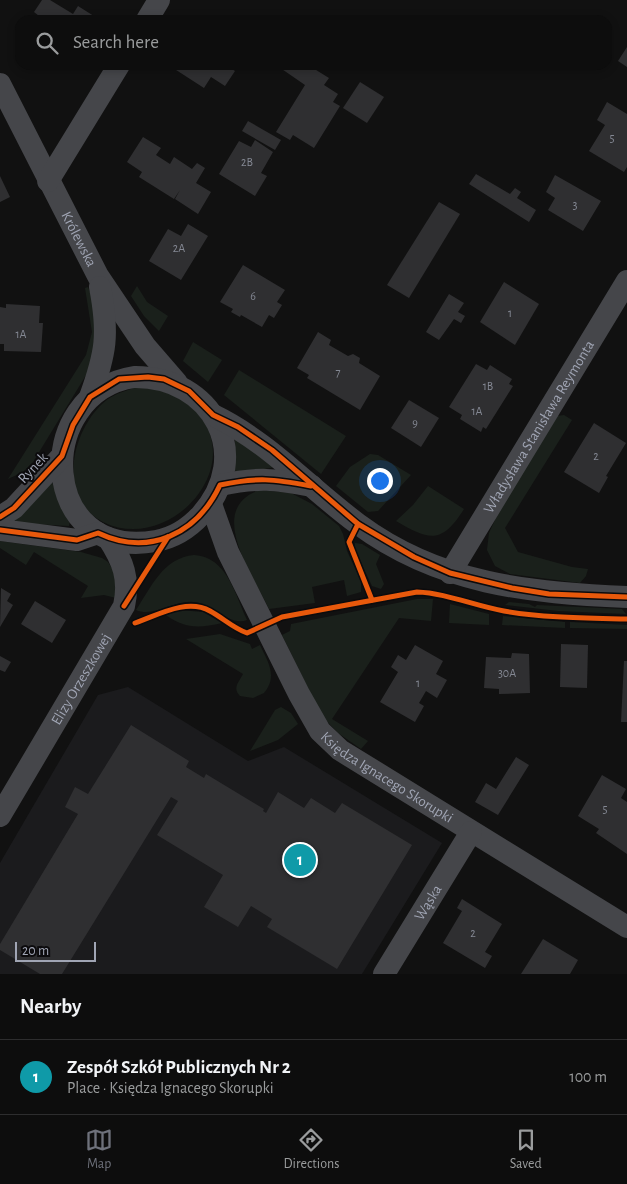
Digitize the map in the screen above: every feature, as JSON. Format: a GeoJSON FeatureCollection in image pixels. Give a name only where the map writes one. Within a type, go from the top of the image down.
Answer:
{"type":"FeatureCollection","features":[{"type":"Feature","properties":{"kind":"street"},"geometry":{"type":"LineString","coordinates":[[150,15],[159,0]]}},
{"type":"Feature","properties":{"kind":"street"},"geometry":{"type":"LineString","coordinates":[[48,181],[116,70]]}},
{"type":"Feature","properties":{"kind":"street","name":"Królewska"},"geometry":{"type":"LineString","coordinates":[[0,84],[98,276],[145,346],[177,383]]}},
{"type":"Feature","properties":{"kind":"street"},"geometry":{"type":"LineString","coordinates":[[98,276],[107,332],[104,354],[90,397],[73,425],[62,456],[61,472],[69,500],[85,522],[103,536]]}},
{"type":"Feature","properties":{"kind":"street","name":"Władysława Stanisława Reymonta"},"geometry":{"type":"LineString","coordinates":[[450,573],[627,281]]}},
{"type":"Feature","properties":{"kind":"street"},"geometry":{"type":"LineString","coordinates":[[0,530],[77,540],[103,536],[133,542],[156,541],[178,533],[193,524],[215,495],[224,464],[224,451],[219,427],[213,416],[198,398],[177,383],[164,379],[134,376],[119,379],[90,397]]}},
{"type":"Feature","properties":{"kind":"street"},"geometry":{"type":"LineString","coordinates":[[213,416],[238,427],[272,450],[312,486],[371,532],[414,557],[450,573],[492,584],[540,592],[627,597]]}},
{"type":"Feature","properties":{"kind":"street","name":"Rynek"},"geometry":{"type":"LineString","coordinates":[[0,517],[14,508],[62,456]]}},
{"type":"Feature","properties":{"kind":"street"},"geometry":{"type":"LineString","coordinates":[[215,495],[247,480],[271,478],[312,486]]}},
{"type":"Feature","properties":{"kind":"street","name":"Księdza Ignacego Skorupki"},"geometry":{"type":"LineString","coordinates":[[215,495],[228,552],[280,658],[320,731],[340,750],[627,927]]}},
{"type":"Feature","properties":{"kind":"street"},"geometry":{"type":"LineString","coordinates":[[178,533],[205,538],[228,552]]}},
{"type":"Feature","properties":{"kind":"street","name":"Elizy Orzeszkowej"},"geometry":{"type":"LineString","coordinates":[[0,816],[124,606],[128,589],[125,570],[103,536]]}},
{"type":"Feature","properties":{"kind":"street","name":"Wąska"},"geometry":{"type":"LineString","coordinates":[[384,974],[472,832]]}},
{"type":"Feature","properties":{"kind":"shaded area"},"geometry":{"type":"Polygon","coordinates":[[[137,286],[147,302],[168,316],[159,331],[144,316],[131,296],[137,286]]]}},
{"type":"Feature","properties":{"kind":"shaded area"},"geometry":{"type":"Polygon","coordinates":[[[88,287],[99,315],[91,367],[33,462],[23,472],[8,479],[86,355],[92,332],[85,288],[88,287]]]}},
{"type":"Feature","properties":{"kind":"shaded area"},"geometry":{"type":"Polygon","coordinates":[[[193,342],[222,360],[208,382],[183,361],[193,342]]]}},
{"type":"Feature","properties":{"kind":"shaded area"},"geometry":{"type":"Polygon","coordinates":[[[239,370],[346,436],[321,474],[224,395],[239,370]]]}},
{"type":"Feature","properties":{"kind":"shaded area"},"geometry":{"type":"Polygon","coordinates":[[[136,387],[164,392],[189,405],[207,427],[213,451],[209,475],[196,497],[177,514],[154,526],[129,529],[103,522],[88,511],[78,496],[74,479],[74,461],[78,443],[85,426],[95,411],[111,397],[136,387]]]}},
{"type":"Feature","properties":{"kind":"shaded area"},"geometry":{"type":"Polygon","coordinates":[[[564,415],[572,420],[505,528],[518,552],[572,567],[588,569],[586,576],[580,583],[510,574],[495,566],[487,550],[489,533],[499,511],[557,416],[564,415]]]}},
{"type":"Feature","properties":{"kind":"shaded area"},"geometry":{"type":"Polygon","coordinates":[[[235,438],[275,467],[238,474],[234,471],[235,438]]]}},
{"type":"Feature","properties":{"kind":"shaded area"},"geometry":{"type":"Polygon","coordinates":[[[370,454],[378,455],[411,475],[378,511],[368,512],[336,486],[350,467],[370,454]]]}},
{"type":"Feature","properties":{"kind":"shaded area"},"geometry":{"type":"Polygon","coordinates":[[[52,482],[61,506],[70,521],[69,526],[15,523],[16,519],[52,482]]]}},
{"type":"Feature","properties":{"kind":"shaded area"},"geometry":{"type":"Polygon","coordinates":[[[428,486],[464,509],[449,528],[434,536],[418,532],[396,521],[413,505],[428,486]]]}},
{"type":"Feature","properties":{"kind":"shaded area"},"geometry":{"type":"Polygon","coordinates":[[[260,490],[291,493],[312,504],[339,526],[347,551],[361,581],[361,592],[347,596],[344,580],[312,587],[315,603],[269,609],[245,562],[234,527],[236,512],[244,499],[260,490]]]}},
{"type":"Feature","properties":{"kind":"shaded area"},"geometry":{"type":"Polygon","coordinates":[[[0,541],[81,552],[102,558],[108,562],[117,576],[116,598],[104,595],[81,598],[88,586],[34,552],[26,565],[0,548],[0,541]]]}},
{"type":"Feature","properties":{"kind":"shaded area"},"geometry":{"type":"Polygon","coordinates":[[[355,543],[362,544],[380,555],[376,564],[384,584],[381,589],[372,586],[354,548],[355,543]]]}},
{"type":"Feature","properties":{"kind":"shaded area"},"geometry":{"type":"Polygon","coordinates":[[[194,555],[205,557],[215,562],[222,570],[234,589],[247,620],[241,621],[227,618],[207,606],[193,602],[186,602],[150,612],[136,610],[153,583],[166,567],[183,557],[194,555]]]}},
{"type":"Feature","properties":{"kind":"shaded area"},"geometry":{"type":"Polygon","coordinates":[[[417,599],[433,599],[431,621],[399,618],[332,719],[368,741],[361,749],[338,733],[321,715],[282,635],[290,631],[291,624],[417,599]]]}},
{"type":"Feature","properties":{"kind":"shaded area"},"geometry":{"type":"Polygon","coordinates":[[[509,602],[529,604],[535,607],[537,605],[622,609],[626,614],[558,611],[505,605],[509,602]]]}},
{"type":"Feature","properties":{"kind":"shaded area"},"geometry":{"type":"Polygon","coordinates":[[[450,604],[489,614],[489,625],[449,623],[450,604]]]}},
{"type":"Feature","properties":{"kind":"shaded area"},"geometry":{"type":"Polygon","coordinates":[[[180,610],[203,612],[222,623],[192,626],[180,623],[166,615],[180,610]]]}},
{"type":"Feature","properties":{"kind":"shaded area"},"geometry":{"type":"Polygon","coordinates":[[[503,616],[565,622],[565,628],[502,625],[503,616]]]}},
{"type":"Feature","properties":{"kind":"shaded area"},"geometry":{"type":"Polygon","coordinates":[[[570,622],[627,625],[627,629],[570,628],[570,622]]]}},
{"type":"Feature","properties":{"kind":"shaded area"},"geometry":{"type":"Polygon","coordinates":[[[220,634],[250,644],[252,649],[260,645],[271,675],[268,687],[264,693],[253,698],[240,696],[236,688],[243,674],[186,639],[220,634]]]}},
{"type":"Feature","properties":{"kind":"shaded area"},"geometry":{"type":"Polygon","coordinates":[[[128,687],[248,761],[284,747],[442,843],[362,974],[0,974],[0,863],[98,695],[128,687]]]}},
{"type":"Feature","properties":{"kind":"shaded area"},"geometry":{"type":"Polygon","coordinates":[[[281,707],[291,713],[298,724],[278,740],[250,751],[275,710],[281,707]]]}},
{"type":"Feature","properties":{"kind":"building"},"geometry":{"type":"Polygon","coordinates":[[[42,0],[50,0],[73,14],[78,6],[92,15],[38,15],[34,12],[42,0]]]}},
{"type":"Feature","properties":{"kind":"building"},"geometry":{"type":"Polygon","coordinates":[[[627,47],[627,67],[618,61],[627,47]]]}},
{"type":"Feature","properties":{"kind":"building"},"geometry":{"type":"Polygon","coordinates":[[[176,70],[235,71],[225,86],[211,77],[204,88],[176,70]]]}},
{"type":"Feature","properties":{"kind":"building"},"geometry":{"type":"Polygon","coordinates":[[[283,70],[316,70],[329,78],[324,85],[338,94],[333,102],[340,106],[314,148],[293,135],[290,140],[276,132],[305,85],[283,70]]]}},
{"type":"Feature","properties":{"kind":"building"},"geometry":{"type":"Polygon","coordinates":[[[360,82],[384,97],[367,123],[343,108],[360,82]]]}},
{"type":"Feature","properties":{"kind":"building"},"geometry":{"type":"Polygon","coordinates":[[[607,102],[627,114],[627,167],[624,172],[589,151],[605,125],[597,120],[607,102]]]}},
{"type":"Feature","properties":{"kind":"building"},"geometry":{"type":"Polygon","coordinates":[[[248,121],[281,140],[275,150],[242,131],[248,121]]]}},
{"type":"Feature","properties":{"kind":"building"},"geometry":{"type":"Polygon","coordinates":[[[143,137],[161,148],[156,155],[170,164],[174,157],[192,169],[197,163],[205,168],[196,183],[211,192],[198,214],[175,199],[180,190],[174,199],[139,177],[142,172],[127,162],[143,137]]]}},
{"type":"Feature","properties":{"kind":"building"},"geometry":{"type":"Polygon","coordinates":[[[255,140],[273,152],[261,173],[267,176],[255,196],[219,174],[239,141],[251,147],[255,140]]]}},
{"type":"Feature","properties":{"kind":"building"},"geometry":{"type":"Polygon","coordinates":[[[476,174],[510,194],[515,188],[521,192],[517,198],[536,210],[529,222],[469,184],[476,174]]]}},
{"type":"Feature","properties":{"kind":"building"},"geometry":{"type":"Polygon","coordinates":[[[555,175],[601,201],[583,231],[548,210],[555,198],[546,192],[555,175]]]}},
{"type":"Feature","properties":{"kind":"building"},"geometry":{"type":"Polygon","coordinates":[[[0,176],[10,197],[0,202],[0,176]]]}},
{"type":"Feature","properties":{"kind":"building"},"geometry":{"type":"Polygon","coordinates":[[[439,202],[460,214],[409,298],[387,285],[439,202]]]}},
{"type":"Feature","properties":{"kind":"building"},"geometry":{"type":"Polygon","coordinates":[[[188,224],[208,236],[181,280],[149,261],[168,229],[181,236],[188,224]]]}},
{"type":"Feature","properties":{"kind":"building"},"geometry":{"type":"Polygon","coordinates":[[[243,265],[285,290],[277,302],[282,305],[274,318],[269,315],[262,327],[241,315],[240,317],[231,312],[233,309],[220,302],[243,265]]]}},
{"type":"Feature","properties":{"kind":"building"},"geometry":{"type":"Polygon","coordinates":[[[504,282],[539,304],[515,345],[480,322],[504,282]]]}},
{"type":"Feature","properties":{"kind":"building"},"geometry":{"type":"Polygon","coordinates":[[[449,294],[464,303],[458,312],[465,316],[461,323],[454,319],[439,340],[426,332],[449,294]]]}},
{"type":"Feature","properties":{"kind":"building"},"geometry":{"type":"Polygon","coordinates":[[[6,304],[40,306],[39,323],[43,323],[41,352],[4,351],[4,344],[0,344],[0,307],[6,308],[6,304]]]}},
{"type":"Feature","properties":{"kind":"building"},"geometry":{"type":"Polygon","coordinates":[[[318,332],[331,340],[329,345],[348,356],[353,354],[360,358],[359,363],[380,376],[360,410],[307,378],[309,375],[297,368],[318,332]]]}},
{"type":"Feature","properties":{"kind":"building"},"geometry":{"type":"Polygon","coordinates":[[[476,364],[487,370],[490,365],[512,379],[509,384],[513,386],[486,429],[483,427],[481,432],[460,419],[462,415],[449,407],[476,364]]]}},
{"type":"Feature","properties":{"kind":"building"},"geometry":{"type":"Polygon","coordinates":[[[409,400],[439,418],[421,447],[391,428],[409,400]]]}},
{"type":"Feature","properties":{"kind":"building"},"geometry":{"type":"Polygon","coordinates":[[[594,423],[626,443],[606,476],[608,477],[599,493],[564,472],[594,423]]]}},
{"type":"Feature","properties":{"kind":"building"},"geometry":{"type":"Polygon","coordinates":[[[1,588],[11,594],[7,601],[13,605],[0,627],[1,588]]]}},
{"type":"Feature","properties":{"kind":"building"},"geometry":{"type":"Polygon","coordinates":[[[35,601],[66,620],[52,643],[21,624],[35,601]]]}},
{"type":"Feature","properties":{"kind":"building"},"geometry":{"type":"Polygon","coordinates":[[[561,644],[588,645],[587,688],[560,687],[561,644]]]}},
{"type":"Feature","properties":{"kind":"building"},"geometry":{"type":"Polygon","coordinates":[[[415,645],[443,661],[436,674],[447,680],[437,698],[426,691],[419,703],[424,706],[415,722],[380,702],[398,672],[391,667],[398,655],[406,660],[415,645]]]}},
{"type":"Feature","properties":{"kind":"building"},"geometry":{"type":"Polygon","coordinates":[[[512,653],[529,654],[530,693],[499,694],[499,689],[484,688],[486,657],[511,658],[512,653]]]}},
{"type":"Feature","properties":{"kind":"building"},"geometry":{"type":"Polygon","coordinates":[[[0,656],[11,662],[5,672],[0,670],[0,656]]]}},
{"type":"Feature","properties":{"kind":"building"},"geometry":{"type":"Polygon","coordinates":[[[624,661],[627,661],[627,722],[621,722],[624,661]]]}},
{"type":"Feature","properties":{"kind":"building"},"geometry":{"type":"Polygon","coordinates":[[[131,725],[189,761],[186,767],[204,778],[206,774],[264,809],[263,811],[266,813],[278,792],[304,808],[311,798],[335,813],[342,803],[412,845],[337,969],[267,927],[272,919],[251,906],[238,927],[204,907],[223,875],[157,835],[178,801],[171,797],[62,974],[40,974],[0,950],[0,944],[78,814],[65,807],[75,787],[88,794],[131,725]]]}},
{"type":"Feature","properties":{"kind":"building"},"geometry":{"type":"Polygon","coordinates":[[[516,757],[529,765],[498,815],[475,802],[486,783],[496,789],[516,757]]]}},
{"type":"Feature","properties":{"kind":"building"},"geometry":{"type":"Polygon","coordinates":[[[602,775],[626,789],[621,798],[627,802],[627,854],[596,833],[599,829],[578,816],[602,775]]]}},
{"type":"Feature","properties":{"kind":"building"},"geometry":{"type":"Polygon","coordinates":[[[462,899],[502,924],[485,952],[492,956],[485,968],[443,943],[462,911],[457,908],[462,899]]]}},
{"type":"Feature","properties":{"kind":"building"},"geometry":{"type":"Polygon","coordinates":[[[543,939],[578,960],[570,974],[521,974],[543,939]]]}},
{"type":"Feature","properties":{"kind":"cycle path"},"geometry":{"type":"LineString","coordinates":[[0,517],[14,508],[62,456],[73,425],[90,397],[119,379],[148,377],[164,379],[189,391],[213,415],[238,427],[272,450],[358,524],[414,557],[450,573],[512,588],[549,594],[627,597]]}},
{"type":"Feature","properties":{"kind":"cycle path"},"geometry":{"type":"LineString","coordinates":[[0,530],[77,540],[98,533],[117,540],[135,543],[153,541],[170,536],[185,528],[198,517],[220,485],[266,480],[311,486]]}},
{"type":"Feature","properties":{"kind":"cycle path"},"geometry":{"type":"LineString","coordinates":[[358,524],[349,542],[372,600]]}},
{"type":"Feature","properties":{"kind":"cycle path"},"geometry":{"type":"LineString","coordinates":[[124,606],[168,537]]}},
{"type":"Feature","properties":{"kind":"cycle path"},"geometry":{"type":"LineString","coordinates":[[135,623],[172,609],[192,606],[210,611],[247,633],[282,617],[417,592],[439,595],[493,609],[534,615],[627,619]]}},
{"type":"Feature","properties":{"kind":"place","name":"Zespół Szkół Publicznych Nr 2"},"geometry":{"type":"Point","coordinates":[300,860]}}]}
